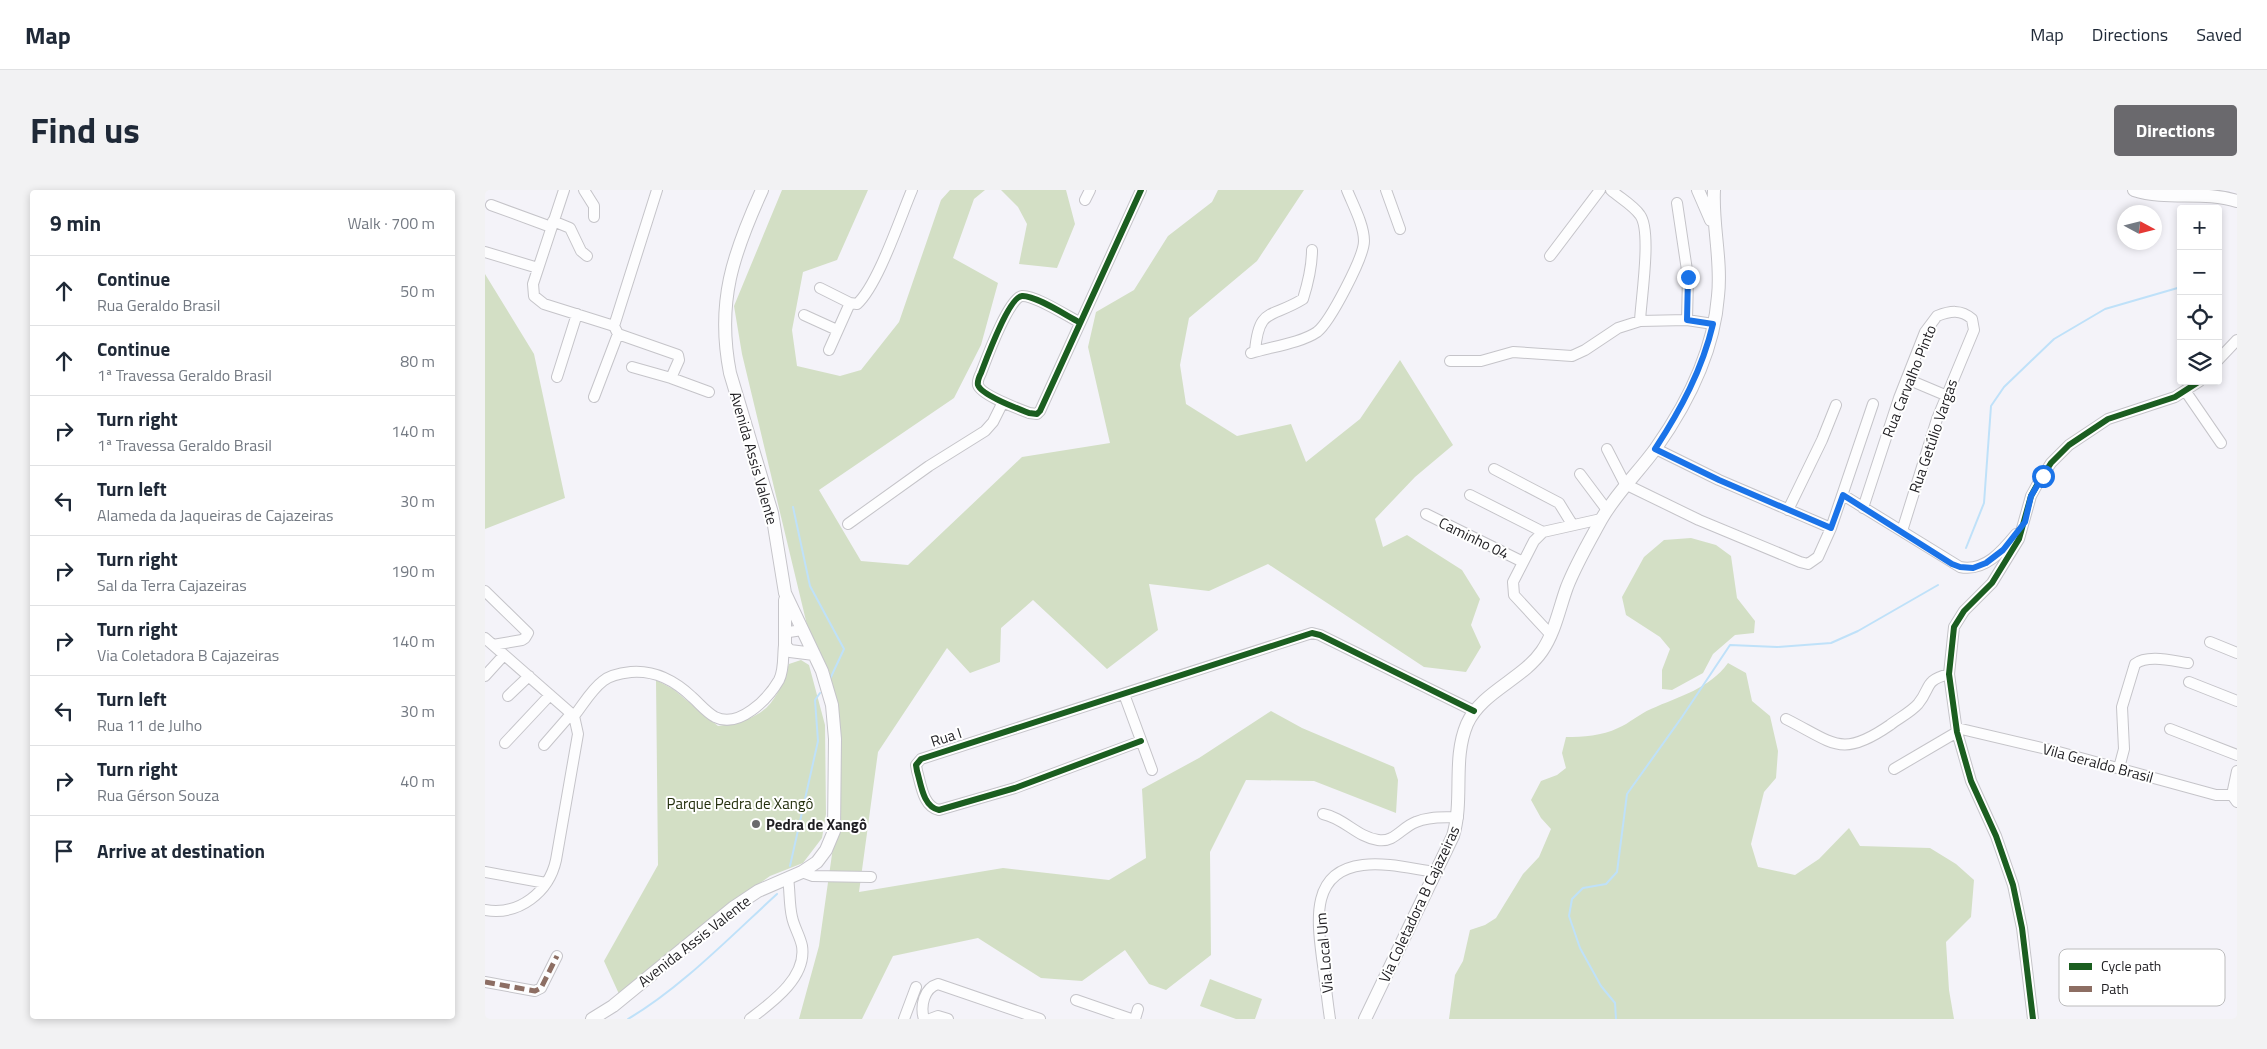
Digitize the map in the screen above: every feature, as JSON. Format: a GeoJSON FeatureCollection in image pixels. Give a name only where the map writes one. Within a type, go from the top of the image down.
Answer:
{"type":"FeatureCollection","features":[{"type":"Feature","properties":{"kind":"main road","name":"Avenida Assis Valente"},"geometry":{"type":"LineString","coordinates":[[592,1019],[621,1000],[734,907],[758,891],[802,872],[817,862],[826,850],[834,831],[834,720],[824,677],[785,593],[772,513],[730,373],[725,337],[725,307],[735,256],[762,190]]}},
{"type":"Feature","properties":{"kind":"main road","name":"Via Coletadora B Cajazeiras"},"geometry":{"type":"LineString","coordinates":[[1698,190],[1716,236]]}},
{"type":"Feature","properties":{"kind":"main road","name":"Via Coletadora B Cajazeiras"},"geometry":{"type":"LineString","coordinates":[[1365,1019],[1453,836],[1458,817],[1461,745],[1474,711],[1535,659],[1551,636],[1567,587],[1604,515],[1625,484],[1655,449],[1700,369],[1713,324],[1719,279],[1714,190]]}},
{"type":"Feature","properties":{"kind":"main road"},"geometry":{"type":"LineString","coordinates":[[2134,190],[2163,196],[2203,192],[2237,201]]}},
{"type":"Feature","properties":{"kind":"main road"},"geometry":{"type":"LineString","coordinates":[[785,593],[784,641],[787,649],[794,652],[814,654]]}},
{"type":"Feature","properties":{"kind":"street"},"geometry":{"type":"LineString","coordinates":[[564,190],[532,290],[537,300],[679,355],[676,370],[667,378]]}},
{"type":"Feature","properties":{"kind":"street"},"geometry":{"type":"LineString","coordinates":[[584,190],[594,206],[594,217]]}},
{"type":"Feature","properties":{"kind":"street"},"geometry":{"type":"LineString","coordinates":[[594,397],[616,330],[657,190]]}},
{"type":"Feature","properties":{"kind":"street"},"geometry":{"type":"LineString","coordinates":[[820,288],[850,303],[857,304],[862,300],[874,279],[912,190]]}},
{"type":"Feature","properties":{"kind":"street"},"geometry":{"type":"LineString","coordinates":[[1085,200],[1090,190]]}},
{"type":"Feature","properties":{"kind":"street"},"geometry":{"type":"LineString","coordinates":[[1079,322],[1030,298],[1021,296],[1017,298],[1006,316],[978,381],[982,390],[1003,402],[1029,413],[1037,414],[1040,411],[1079,322],[1141,190]]}},
{"type":"Feature","properties":{"kind":"street"},"geometry":{"type":"LineString","coordinates":[[1312,250],[1312,268],[1303,299],[1265,317],[1259,325],[1253,352],[1307,337],[1324,326],[1360,260],[1364,248],[1364,236],[1347,190]]}},
{"type":"Feature","properties":{"kind":"street"},"geometry":{"type":"LineString","coordinates":[[1386,190],[1399,230]]}},
{"type":"Feature","properties":{"kind":"street"},"geometry":{"type":"LineString","coordinates":[[1550,256],[1600,190]]}},
{"type":"Feature","properties":{"kind":"street"},"geometry":{"type":"LineString","coordinates":[[1611,190],[1640,214],[1643,221],[1646,245],[1640,322]]}},
{"type":"Feature","properties":{"kind":"street"},"geometry":{"type":"LineString","coordinates":[[1677,203],[1688,277],[1687,320]]}},
{"type":"Feature","properties":{"kind":"street"},"geometry":{"type":"LineString","coordinates":[[491,205],[570,228],[581,251],[587,256]]}},
{"type":"Feature","properties":{"kind":"street"},"geometry":{"type":"LineString","coordinates":[[485,252],[538,268]]}},
{"type":"Feature","properties":{"kind":"street"},"geometry":{"type":"LineString","coordinates":[[829,350],[850,303]]}},
{"type":"Feature","properties":{"kind":"street","name":"Rua Carvalho Pinto"},"geometry":{"type":"LineString","coordinates":[[1863,508],[1925,332],[1937,316],[1957,311],[1967,315],[1974,324],[1969,342]]}},
{"type":"Feature","properties":{"kind":"street"},"geometry":{"type":"LineString","coordinates":[[557,377],[577,314]]}},
{"type":"Feature","properties":{"kind":"street"},"geometry":{"type":"LineString","coordinates":[[804,315],[837,330]]}},
{"type":"Feature","properties":{"kind":"street"},"geometry":{"type":"LineString","coordinates":[[1450,361],[1481,361],[1513,352],[1572,356],[1585,350],[1618,328],[1640,322],[1687,320],[1713,324]]}},
{"type":"Feature","properties":{"kind":"street"},"geometry":{"type":"LineString","coordinates":[[2222,356],[2237,340]]}},
{"type":"Feature","properties":{"kind":"street","name":"Rua Getúlio Vargas"},"geometry":{"type":"LineString","coordinates":[[1902,531],[1945,395],[1969,342]]}},
{"type":"Feature","properties":{"kind":"street"},"geometry":{"type":"LineString","coordinates":[[632,367],[709,392]]}},
{"type":"Feature","properties":{"kind":"street"},"geometry":{"type":"LineString","coordinates":[[1907,379],[1945,395]]}},
{"type":"Feature","properties":{"kind":"street"},"geometry":{"type":"LineString","coordinates":[[2033,1019],[2022,928],[2013,885],[1996,836],[1971,781],[1957,730],[1949,674],[1952,635],[1957,619],[1992,583],[2019,538],[2031,496],[2051,464],[2077,438],[2108,419],[2167,400],[2186,392],[2195,385]]}},
{"type":"Feature","properties":{"kind":"street"},"geometry":{"type":"LineString","coordinates":[[2186,392],[2221,443]]}},
{"type":"Feature","properties":{"kind":"street"},"geometry":{"type":"LineString","coordinates":[[848,524],[929,466],[985,431],[993,422],[1003,402]]}},
{"type":"Feature","properties":{"kind":"street"},"geometry":{"type":"LineString","coordinates":[[1787,510],[1822,440],[1836,404]]}},
{"type":"Feature","properties":{"kind":"street"},"geometry":{"type":"LineString","coordinates":[[1607,449],[1625,484],[1699,520],[1808,564],[1818,558],[1831,528],[1873,404]]}},
{"type":"Feature","properties":{"kind":"street"},"geometry":{"type":"LineString","coordinates":[[1655,449],[1787,510],[1831,528]]}},
{"type":"Feature","properties":{"kind":"street"},"geometry":{"type":"LineString","coordinates":[[1494,470],[1559,503],[1572,524]]}},
{"type":"Feature","properties":{"kind":"street"},"geometry":{"type":"LineString","coordinates":[[1551,636],[1514,594],[1513,582],[1534,542],[1543,532],[1604,515],[1580,474]]}},
{"type":"Feature","properties":{"kind":"street"},"geometry":{"type":"LineString","coordinates":[[1470,495],[1543,532]]}},
{"type":"Feature","properties":{"kind":"street"},"geometry":{"type":"LineString","coordinates":[[1843,495],[1952,564],[1966,568],[1979,566],[1998,555],[2025,522]]}},
{"type":"Feature","properties":{"kind":"street","name":"Caminho 04"},"geometry":{"type":"LineString","coordinates":[[1426,514],[1523,562]]}},
{"type":"Feature","properties":{"kind":"street"},"geometry":{"type":"LineString","coordinates":[[485,591],[527,630],[525,638],[489,642]]}},
{"type":"Feature","properties":{"kind":"street"},"geometry":{"type":"LineString","coordinates":[[544,744],[573,715],[598,685],[607,678],[621,673],[642,671],[664,677],[675,683],[717,718],[730,719],[748,714],[761,703],[776,684],[783,668],[794,652],[801,648],[804,634],[789,632],[784,641],[783,668]]}},
{"type":"Feature","properties":{"kind":"street","name":"Rua I"},"geometry":{"type":"LineString","coordinates":[[1141,741],[1015,788],[939,810],[933,809],[928,804],[916,765],[921,759],[1315,633],[1474,711]]}},
{"type":"Feature","properties":{"kind":"street"},"geometry":{"type":"LineString","coordinates":[[485,910],[496,912],[517,908],[535,896],[554,868],[578,734],[573,715],[489,642]]}},
{"type":"Feature","properties":{"kind":"street"},"geometry":{"type":"LineString","coordinates":[[2210,642],[2237,653]]}},
{"type":"Feature","properties":{"kind":"street"},"geometry":{"type":"LineString","coordinates":[[485,676],[504,655]]}},
{"type":"Feature","properties":{"kind":"street"},"geometry":{"type":"LineString","coordinates":[[2119,768],[2124,749],[2122,707],[2135,664],[2140,660],[2148,659],[2188,663]]}},
{"type":"Feature","properties":{"kind":"street"},"geometry":{"type":"LineString","coordinates":[[1786,719],[1840,745],[1855,744],[1874,737],[1914,708],[1931,681],[1949,674]]}},
{"type":"Feature","properties":{"kind":"street"},"geometry":{"type":"LineString","coordinates":[[508,696],[529,676]]}},
{"type":"Feature","properties":{"kind":"street"},"geometry":{"type":"LineString","coordinates":[[2189,682],[2237,701]]}},
{"type":"Feature","properties":{"kind":"street"},"geometry":{"type":"LineString","coordinates":[[505,743],[550,694]]}},
{"type":"Feature","properties":{"kind":"street"},"geometry":{"type":"LineString","coordinates":[[1124,694],[1153,770]]}},
{"type":"Feature","properties":{"kind":"street"},"geometry":{"type":"LineString","coordinates":[[2170,729],[2237,755]]}},
{"type":"Feature","properties":{"kind":"street"},"geometry":{"type":"LineString","coordinates":[[1894,769],[1957,730]]}},
{"type":"Feature","properties":{"kind":"street","name":"Vila Geraldo Brasil"},"geometry":{"type":"LineString","coordinates":[[1957,730],[2055,751],[2235,799]]}},
{"type":"Feature","properties":{"kind":"street"},"geometry":{"type":"LineString","coordinates":[[2235,799],[2237,771]]}},
{"type":"Feature","properties":{"kind":"street"},"geometry":{"type":"LineString","coordinates":[[1323,814],[1339,819],[1361,835],[1378,840],[1388,840],[1414,822],[1428,818],[1458,817]]}},
{"type":"Feature","properties":{"kind":"street","name":"Via Local Um"},"geometry":{"type":"LineString","coordinates":[[1330,1019],[1318,917],[1321,895],[1328,883],[1337,873],[1365,864],[1436,872]]}},
{"type":"Feature","properties":{"kind":"street"},"geometry":{"type":"LineString","coordinates":[[485,872],[546,882]]}},
{"type":"Feature","properties":{"kind":"street"},"geometry":{"type":"LineString","coordinates":[[802,872],[813,876],[871,877]]}},
{"type":"Feature","properties":{"kind":"street"},"geometry":{"type":"LineString","coordinates":[[750,1019],[781,993],[793,978],[801,963],[802,945],[792,919],[788,878]]}},
{"type":"Feature","properties":{"kind":"street"},"geometry":{"type":"LineString","coordinates":[[485,982],[535,991],[541,988],[557,956]]}},
{"type":"Feature","properties":{"kind":"street"},"geometry":{"type":"LineString","coordinates":[[925,1019],[923,1006],[927,993],[933,985],[938,984],[1040,1019]]}},
{"type":"Feature","properties":{"kind":"street"},"geometry":{"type":"LineString","coordinates":[[904,1019],[916,986]]}},
{"type":"Feature","properties":{"kind":"street"},"geometry":{"type":"LineString","coordinates":[[1076,1000],[1134,1016]]}},
{"type":"Feature","properties":{"kind":"street"},"geometry":{"type":"LineString","coordinates":[[929,1019],[937,1016],[948,1019]]}},
{"type":"Feature","properties":{"kind":"green space"},"geometry":{"type":"Polygon","coordinates":[[[782,190],[868,190],[837,260],[803,272],[792,330],[797,366],[840,376],[861,370],[899,322],[941,200],[950,190],[985,190],[974,199],[953,258],[998,283],[981,345],[954,398],[819,490],[861,561],[908,565],[1022,457],[1110,443],[1088,347],[1096,312],[1134,290],[1168,236],[1212,202],[1218,190],[1304,190],[1257,261],[1189,318],[1180,365],[1186,404],[1237,436],[1291,424],[1306,462],[1360,419],[1400,360],[1453,445],[1415,477],[1375,519],[1383,547],[1407,535],[1462,570],[1480,599],[1471,625],[1481,647],[1466,672],[1424,667],[1268,564],[1209,591],[1149,584],[1158,630],[1107,669],[1033,600],[1001,628],[1000,662],[970,673],[947,648],[878,752],[859,892],[1003,868],[1109,880],[1146,858],[1142,789],[1199,758],[1271,711],[1302,728],[1394,767],[1398,780],[1396,813],[1314,781],[1246,780],[1210,852],[1211,955],[1166,990],[1149,984],[1125,950],[1082,981],[1041,978],[978,938],[893,956],[862,1019],[799,1019],[819,946],[835,833],[841,733],[829,671],[807,625],[742,354],[734,306],[782,190]]]}},
{"type":"Feature","properties":{"kind":"green space"},"geometry":{"type":"Polygon","coordinates":[[[1001,190],[1066,190],[1075,224],[1057,268],[1019,264],[1027,224],[1018,207],[1001,190]]]}},
{"type":"Feature","properties":{"kind":"green space"},"geometry":{"type":"Polygon","coordinates":[[[485,274],[534,354],[565,498],[485,529],[485,274]]]}},
{"type":"Feature","properties":{"kind":"green space"},"geometry":{"type":"Polygon","coordinates":[[[1691,538],[1716,545],[1731,556],[1737,598],[1755,621],[1754,633],[1735,635],[1713,654],[1703,673],[1672,690],[1662,689],[1662,670],[1670,649],[1660,637],[1626,615],[1622,597],[1644,557],[1664,540],[1691,538]]]}},
{"type":"Feature","properties":{"kind":"green space","name":"Parque Pedra de Xangô"},"geometry":{"type":"Polygon","coordinates":[[[801,660],[809,665],[825,725],[826,814],[822,838],[803,863],[770,876],[719,912],[619,994],[604,961],[658,865],[656,680],[673,689],[718,726],[757,715],[773,701],[789,664],[801,660]]]}},
{"type":"Feature","properties":{"kind":"green space"},"geometry":{"type":"Polygon","coordinates":[[[1728,663],[1746,673],[1752,701],[1770,716],[1778,751],[1776,778],[1764,792],[1751,844],[1758,867],[1795,875],[1819,859],[1849,828],[1860,846],[1930,848],[1956,864],[1974,880],[1971,917],[1946,942],[1949,990],[1954,1019],[1449,1019],[1455,975],[1463,961],[1470,930],[1485,925],[1496,918],[1523,874],[1539,857],[1551,829],[1541,818],[1531,800],[1541,781],[1557,775],[1566,768],[1562,753],[1566,737],[1586,736],[1612,731],[1647,711],[1703,686],[1728,663]]]}},
{"type":"Feature","properties":{"kind":"green space"},"geometry":{"type":"Polygon","coordinates":[[[1210,979],[1262,999],[1255,1019],[1236,1019],[1200,1006],[1210,979]]]}},
{"type":"Feature","properties":{"kind":"waterway"},"geometry":{"type":"LineString","coordinates":[[1966,548],[1984,503],[1991,406],[2004,387],[2054,339],[2105,309],[2177,288]]}},
{"type":"Feature","properties":{"kind":"waterway"},"geometry":{"type":"LineString","coordinates":[[793,507],[810,586],[844,649],[830,679]]}},
{"type":"Feature","properties":{"kind":"waterway"},"geometry":{"type":"LineString","coordinates":[[1616,1019],[1615,1003],[1601,986],[1580,948],[1569,916],[1572,899],[1583,888],[1606,884],[1617,872],[1627,794],[1730,645],[1777,647],[1831,643],[1858,631],[1938,585]]}},
{"type":"Feature","properties":{"kind":"waterway"},"geometry":{"type":"LineString","coordinates":[[790,866],[818,741],[815,700],[820,693]]}},
{"type":"Feature","properties":{"kind":"waterway"},"geometry":{"type":"LineString","coordinates":[[628,1019],[687,977],[777,894]]}},
{"type":"Feature","properties":{"kind":"marked path"},"geometry":{"type":"LineString","coordinates":[[485,982],[535,991],[541,988],[557,956]]}},
{"type":"Feature","properties":{"kind":"cycle path"},"geometry":{"type":"LineString","coordinates":[[1079,322],[1035,299],[1022,296],[1017,299],[999,330],[979,378],[978,385],[986,393],[1009,405],[1029,413],[1037,414],[1040,411],[1141,190]]}},
{"type":"Feature","properties":{"kind":"cycle path"},"geometry":{"type":"LineString","coordinates":[[2033,1019],[2022,928],[2013,885],[1996,836],[1971,781],[1957,732],[1949,674],[1954,627],[1964,611],[1992,583],[2019,539],[2031,496],[2051,463],[2069,445],[2108,419],[2175,397],[2194,385]]}},
{"type":"Feature","properties":{"kind":"cycle path"},"geometry":{"type":"LineString","coordinates":[[1141,741],[1015,788],[939,810],[926,800],[921,788],[916,765],[921,759],[1312,633],[1320,635],[1474,711]]}},
{"type":"Feature","properties":{"kind":"place","name":"Pedra de Xangô"},"geometry":{"type":"Point","coordinates":[756,824]}},
{"type":"Feature","properties":{"kind":"route"},"geometry":{"type":"LineString","coordinates":[[1688,277],[1687,320],[1713,324],[1700,369],[1655,449],[1719,480],[1831,528],[1843,495],[1952,564],[1966,568],[1973,568],[1986,563],[2003,550],[2025,522],[2031,496],[2043,476]]}}]}
